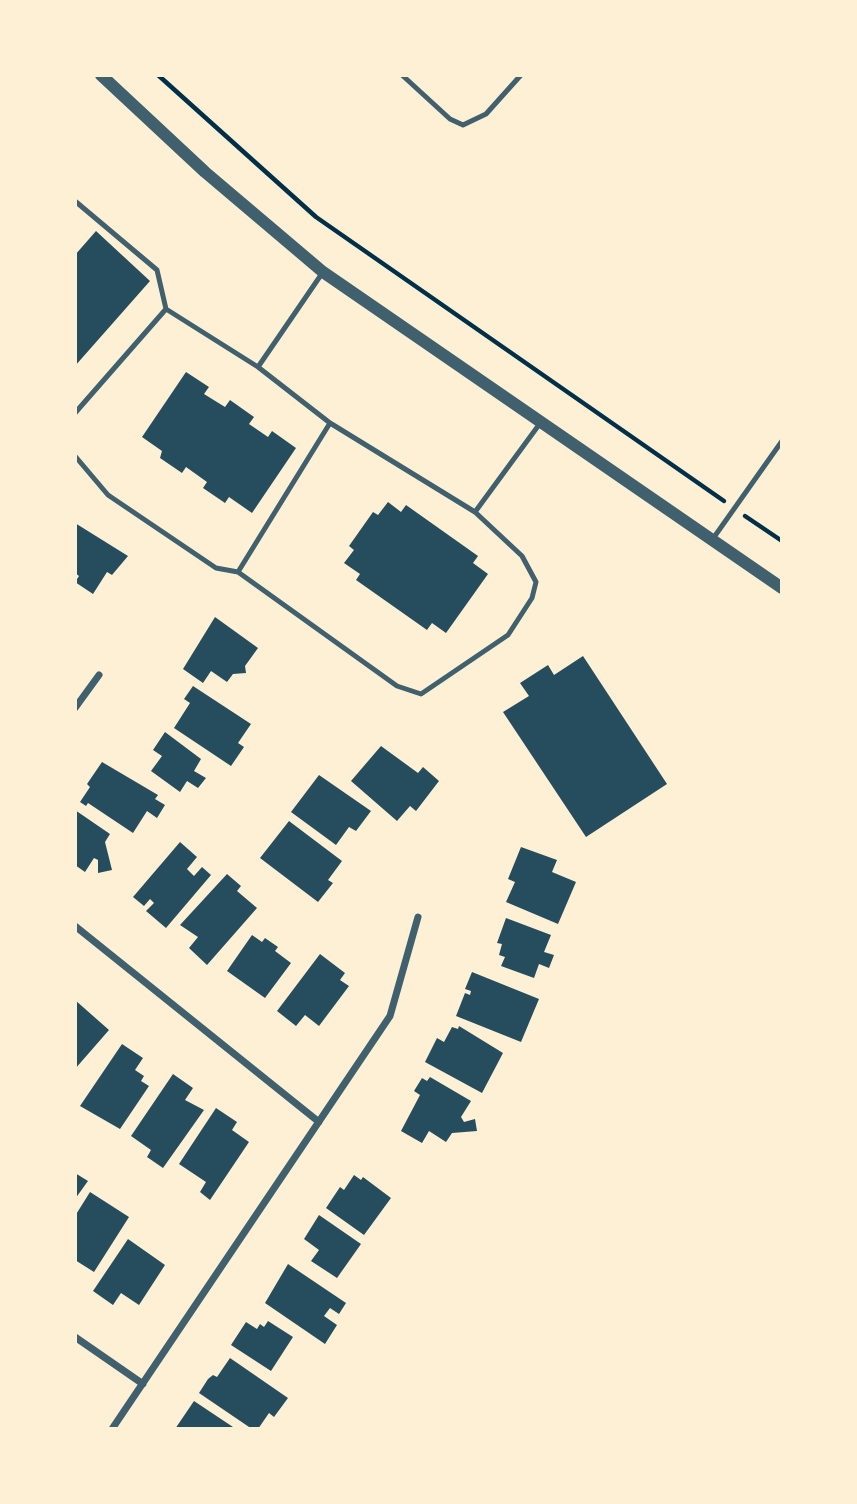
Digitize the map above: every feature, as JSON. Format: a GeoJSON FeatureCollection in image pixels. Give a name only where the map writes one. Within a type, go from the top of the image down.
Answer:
{"type":"FeatureCollection","features":[{"type":"Feature","properties":{"kind":"street"},"geometry":{"type":"LineString","coordinates":[[101,75],[205,172],[323,272],[782,588]]}},
{"type":"Feature","properties":{"kind":"street"},"geometry":{"type":"LineString","coordinates":[[75,708],[99,675]]}},
{"type":"Feature","properties":{"kind":"street"},"geometry":{"type":"LineString","coordinates":[[112,1429],[390,1016],[418,917]]}},
{"type":"Feature","properties":{"kind":"street"},"geometry":{"type":"LineString","coordinates":[[75,926],[319,1122]]}},
{"type":"Feature","properties":{"kind":"street"},"geometry":{"type":"LineString","coordinates":[[75,1337],[143,1384]]}},
{"type":"Feature","properties":{"kind":"lane"},"geometry":{"type":"LineString","coordinates":[[402,75],[450,119],[463,125],[486,114],[521,75]]}},
{"type":"Feature","properties":{"kind":"lane"},"geometry":{"type":"LineString","coordinates":[[75,201],[157,270],[166,309],[258,367],[330,423],[475,512],[522,556],[536,582],[532,598],[508,635],[421,694],[397,686],[238,572],[216,568],[108,495],[75,456]]}},
{"type":"Feature","properties":{"kind":"lane"},"geometry":{"type":"LineString","coordinates":[[258,367],[323,272]]}},
{"type":"Feature","properties":{"kind":"lane"},"geometry":{"type":"LineString","coordinates":[[75,413],[166,309]]}},
{"type":"Feature","properties":{"kind":"lane"},"geometry":{"type":"LineString","coordinates":[[475,512],[541,422]]}},
{"type":"Feature","properties":{"kind":"lane"},"geometry":{"type":"LineString","coordinates":[[238,572],[330,423]]}},
{"type":"Feature","properties":{"kind":"lane"},"geometry":{"type":"LineString","coordinates":[[712,540],[782,441]]}},
{"type":"Feature","properties":{"kind":"path"},"geometry":{"type":"LineString","coordinates":[[158,75],[316,217],[782,541]]}},
{"type":"Feature","properties":{"kind":"building"},"geometry":{"type":"Polygon","coordinates":[[[96,231],[150,281],[75,366],[75,255],[96,231]]]}},
{"type":"Feature","properties":{"kind":"building"},"geometry":{"type":"Polygon","coordinates":[[[186,372],[209,387],[204,394],[225,407],[230,400],[254,417],[249,424],[268,437],[272,431],[296,448],[252,513],[229,497],[225,503],[203,488],[207,482],[186,467],[182,473],[160,458],[162,451],[142,437],[186,372]]]}},
{"type":"Feature","properties":{"kind":"building"},"geometry":{"type":"Polygon","coordinates":[[[388,502],[401,512],[406,505],[478,556],[473,563],[488,574],[446,633],[432,623],[427,630],[356,580],[360,574],[344,563],[354,550],[349,546],[373,512],[378,515],[388,502]]]}},
{"type":"Feature","properties":{"kind":"building"},"geometry":{"type":"Polygon","coordinates":[[[75,523],[128,556],[112,575],[107,572],[93,594],[75,582],[79,576],[75,573],[75,523]]]}},
{"type":"Feature","properties":{"kind":"building"},"geometry":{"type":"Polygon","coordinates":[[[215,617],[258,648],[245,666],[246,673],[233,674],[227,682],[211,671],[203,683],[183,669],[215,617]]]}},
{"type":"Feature","properties":{"kind":"building"},"geometry":{"type":"Polygon","coordinates":[[[583,656],[667,784],[586,837],[503,712],[529,696],[520,683],[548,665],[554,675],[583,656]]]}},
{"type":"Feature","properties":{"kind":"building"},"geometry":{"type":"Polygon","coordinates":[[[193,686],[251,724],[238,743],[244,747],[231,766],[174,728],[190,703],[184,699],[193,686]]]}},
{"type":"Feature","properties":{"kind":"building"},"geometry":{"type":"Polygon","coordinates":[[[165,732],[201,759],[194,771],[206,778],[198,788],[187,781],[180,792],[151,771],[162,756],[153,750],[165,732]]]}},
{"type":"Feature","properties":{"kind":"building"},"geometry":{"type":"Polygon","coordinates":[[[381,746],[418,773],[423,767],[439,781],[416,811],[410,806],[397,821],[351,781],[381,746]]]}},
{"type":"Feature","properties":{"kind":"building"},"geometry":{"type":"Polygon","coordinates":[[[102,762],[158,795],[155,799],[165,805],[157,818],[147,811],[133,833],[88,803],[86,806],[80,802],[90,787],[87,784],[102,762]]]}},
{"type":"Feature","properties":{"kind":"building"},"geometry":{"type":"Polygon","coordinates":[[[319,775],[371,811],[356,831],[349,827],[336,845],[291,812],[319,775]]]}},
{"type":"Feature","properties":{"kind":"building"},"geometry":{"type":"Polygon","coordinates":[[[75,810],[110,834],[105,842],[112,870],[98,873],[98,860],[94,858],[85,872],[75,865],[75,810]]]}},
{"type":"Feature","properties":{"kind":"building"},"geometry":{"type":"Polygon","coordinates":[[[289,821],[342,861],[328,880],[333,883],[318,902],[260,858],[289,821]]]}},
{"type":"Feature","properties":{"kind":"building"},"geometry":{"type":"Polygon","coordinates":[[[180,842],[197,857],[187,869],[194,876],[202,867],[211,875],[166,928],[146,911],[154,903],[150,899],[144,906],[133,897],[180,842]]]}},
{"type":"Feature","properties":{"kind":"building"},"geometry":{"type":"Polygon","coordinates":[[[521,847],[557,860],[552,872],[576,882],[558,924],[506,902],[515,882],[508,879],[521,847]]]}},
{"type":"Feature","properties":{"kind":"building"},"geometry":{"type":"Polygon","coordinates":[[[227,874],[241,886],[237,891],[257,908],[207,965],[189,948],[198,937],[180,925],[227,874]]]}},
{"type":"Feature","properties":{"kind":"building"},"geometry":{"type":"Polygon","coordinates":[[[506,918],[551,935],[544,952],[554,955],[549,968],[539,964],[534,978],[501,966],[505,957],[499,955],[502,944],[497,943],[506,918]]]}},
{"type":"Feature","properties":{"kind":"building"},"geometry":{"type":"Polygon","coordinates":[[[252,935],[262,942],[265,938],[278,947],[275,951],[291,963],[265,998],[227,971],[252,935]]]}},
{"type":"Feature","properties":{"kind":"building"},"geometry":{"type":"Polygon","coordinates":[[[320,954],[345,973],[340,980],[349,986],[319,1026],[305,1015],[296,1026],[277,1011],[320,954]]]}},
{"type":"Feature","properties":{"kind":"building"},"geometry":{"type":"Polygon","coordinates":[[[472,972],[539,999],[521,1042],[456,1016],[465,993],[470,995],[471,991],[465,989],[472,972]]]}},
{"type":"Feature","properties":{"kind":"building"},"geometry":{"type":"Polygon","coordinates":[[[75,1000],[109,1030],[75,1069],[75,1000]]]}},
{"type":"Feature","properties":{"kind":"building"},"geometry":{"type":"Polygon","coordinates":[[[459,1026],[503,1053],[482,1093],[425,1062],[437,1038],[444,1042],[452,1027],[458,1029],[459,1026]]]}},
{"type":"Feature","properties":{"kind":"building"},"geometry":{"type":"Polygon","coordinates":[[[122,1044],[143,1058],[135,1070],[144,1076],[141,1081],[149,1086],[120,1129],[80,1106],[122,1044]]]}},
{"type":"Feature","properties":{"kind":"building"},"geometry":{"type":"Polygon","coordinates":[[[173,1074],[193,1088],[185,1100],[204,1110],[163,1168],[147,1157],[151,1150],[131,1136],[173,1074]]]}},
{"type":"Feature","properties":{"kind":"building"},"geometry":{"type":"Polygon","coordinates":[[[430,1077],[471,1101],[461,1117],[464,1122],[475,1119],[477,1131],[452,1133],[446,1142],[429,1131],[422,1143],[401,1131],[420,1095],[414,1091],[422,1078],[427,1081],[430,1077]]]}},
{"type":"Feature","properties":{"kind":"building"},"geometry":{"type":"Polygon","coordinates":[[[216,1108],[237,1122],[232,1130],[249,1142],[210,1200],[200,1192],[206,1182],[179,1164],[216,1108]]]}},
{"type":"Feature","properties":{"kind":"building"},"geometry":{"type":"Polygon","coordinates":[[[75,1173],[88,1181],[75,1199],[75,1173]]]}},
{"type":"Feature","properties":{"kind":"building"},"geometry":{"type":"Polygon","coordinates":[[[354,1175],[361,1180],[363,1177],[391,1198],[364,1235],[326,1208],[340,1187],[344,1190],[354,1175]]]}},
{"type":"Feature","properties":{"kind":"building"},"geometry":{"type":"Polygon","coordinates":[[[90,1192],[129,1217],[94,1272],[75,1260],[75,1216],[90,1192]]]}},
{"type":"Feature","properties":{"kind":"building"},"geometry":{"type":"Polygon","coordinates":[[[319,1215],[361,1244],[337,1278],[311,1261],[319,1250],[304,1239],[319,1215]]]}},
{"type":"Feature","properties":{"kind":"building"},"geometry":{"type":"Polygon","coordinates":[[[128,1239],[165,1265],[139,1305],[121,1293],[113,1305],[93,1291],[128,1239]]]}},
{"type":"Feature","properties":{"kind":"building"},"geometry":{"type":"Polygon","coordinates":[[[288,1264],[346,1303],[339,1314],[330,1308],[324,1316],[337,1325],[325,1344],[265,1303],[288,1264]]]}},
{"type":"Feature","properties":{"kind":"building"},"geometry":{"type":"Polygon","coordinates":[[[268,1321],[293,1337],[271,1371],[231,1345],[246,1322],[257,1329],[260,1324],[264,1327],[268,1321]]]}},
{"type":"Feature","properties":{"kind":"building"},"geometry":{"type":"Polygon","coordinates":[[[230,1358],[288,1398],[274,1417],[269,1413],[258,1429],[252,1429],[199,1393],[208,1379],[213,1375],[217,1377],[230,1358]]]}},
{"type":"Feature","properties":{"kind":"building"},"geometry":{"type":"Polygon","coordinates":[[[194,1401],[236,1429],[175,1429],[194,1401]]]}}]}
